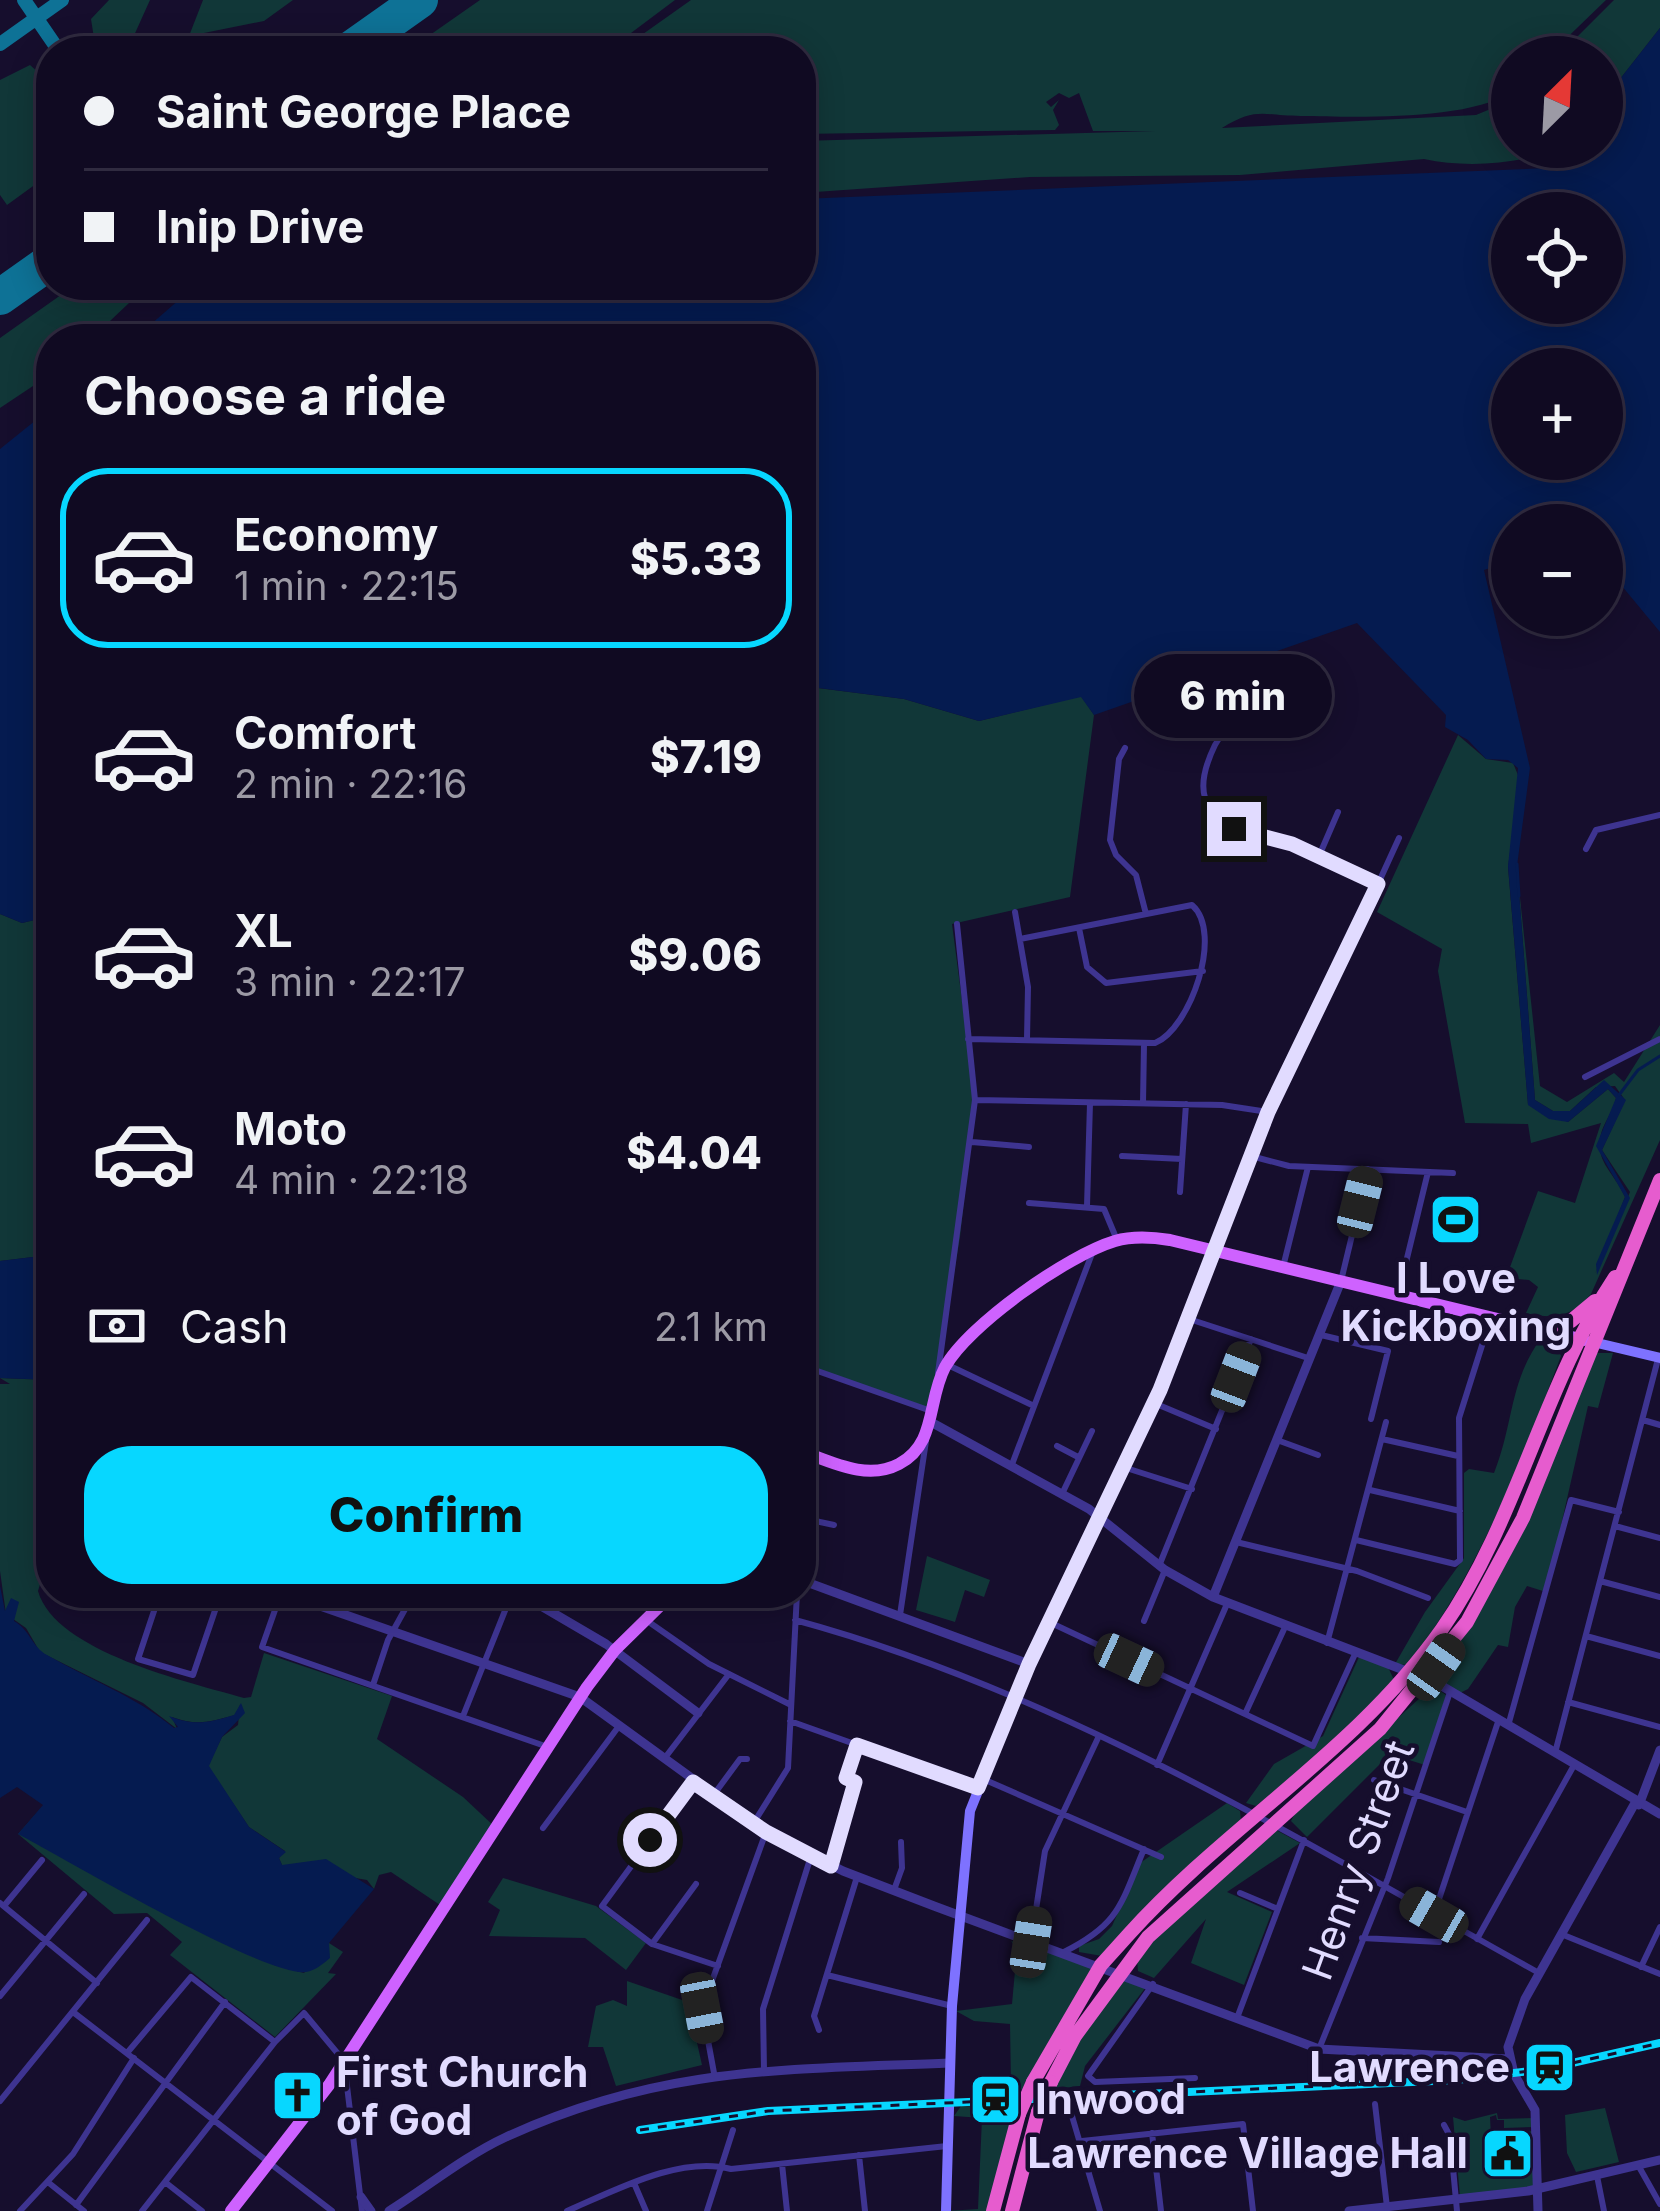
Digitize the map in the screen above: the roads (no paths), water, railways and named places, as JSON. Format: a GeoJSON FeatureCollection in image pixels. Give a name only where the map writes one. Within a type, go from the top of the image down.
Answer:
{"type":"FeatureCollection","features":[{"type":"Feature","properties":{"kind":"highway"},"geometry":{"type":"LineString","coordinates":[[993,2211],[1019,2114],[1033,2082],[1101,1965],[1154,1907],[1360,1724],[1409,1672],[1454,1611],[1492,1545],[1660,1180]]}},
{"type":"Feature","properties":{"kind":"highway"},"geometry":{"type":"LineString","coordinates":[[1543,1330],[1577,1317],[1607,1289],[1624,1264]]}},
{"type":"Feature","properties":{"kind":"highway"},"geometry":{"type":"LineString","coordinates":[[1012,2211],[1038,2112],[1051,2082],[1119,1971],[1169,1915],[1380,1729],[1426,1678],[1507,1553],[1607,1289]]}},
{"type":"Feature","properties":{"kind":"main road"},"geometry":{"type":"LineString","coordinates":[[946,2211],[952,2006],[967,1827],[980,1783],[1029,1664],[1154,1403],[1268,1112],[1378,884]]}},
{"type":"Feature","properties":{"kind":"main road"},"geometry":{"type":"LineString","coordinates":[[816,1456],[856,1470],[881,1470],[910,1456],[929,1422],[946,1365],[1003,1305],[1117,1240],[1159,1238],[1659,1358]]}},
{"type":"Feature","properties":{"kind":"main road"},"geometry":{"type":"LineString","coordinates":[[231,2211],[344,2060],[580,1697],[615,1651],[659,1608]]}},
{"type":"Feature","properties":{"kind":"street"},"geometry":{"type":"LineString","coordinates":[[1270,722],[1237,724],[1221,736],[1210,760],[1208,800],[1226,825],[1319,856],[1378,884],[1399,838]]}},
{"type":"Feature","properties":{"kind":"street"},"geometry":{"type":"LineString","coordinates":[[1125,748],[1119,759],[1110,840],[1116,855],[1136,875],[1146,914]]}},
{"type":"Feature","properties":{"kind":"street"},"geometry":{"type":"LineString","coordinates":[[1319,856],[1338,812]]}},
{"type":"Feature","properties":{"kind":"street"},"geometry":{"type":"LineString","coordinates":[[1586,849],[1596,830],[1660,814]]}},
{"type":"Feature","properties":{"kind":"street"},"geometry":{"type":"LineString","coordinates":[[968,1039],[1144,1044],[1172,1033],[1203,970],[1197,908],[1020,939]]}},
{"type":"Feature","properties":{"kind":"street"},"geometry":{"type":"LineString","coordinates":[[1015,912],[1028,988],[1027,1039]]}},
{"type":"Feature","properties":{"kind":"street"},"geometry":{"type":"LineString","coordinates":[[938,1384],[975,1100],[956,924]]}},
{"type":"Feature","properties":{"kind":"street"},"geometry":{"type":"LineString","coordinates":[[1078,928],[1088,967],[1106,983],[1203,970]]}},
{"type":"Feature","properties":{"kind":"street"},"geometry":{"type":"LineString","coordinates":[[1585,1078],[1660,1039]]}},
{"type":"Feature","properties":{"kind":"street"},"geometry":{"type":"LineString","coordinates":[[1634,1040],[1646,1048]]}},
{"type":"Feature","properties":{"kind":"street"},"geometry":{"type":"LineString","coordinates":[[1143,1103],[1144,1044]]}},
{"type":"Feature","properties":{"kind":"street"},"geometry":{"type":"LineString","coordinates":[[975,1100],[1186,1104],[1268,1112]]}},
{"type":"Feature","properties":{"kind":"street"},"geometry":{"type":"LineString","coordinates":[[1087,1206],[1090,1102]]}},
{"type":"Feature","properties":{"kind":"street"},"geometry":{"type":"LineString","coordinates":[[1180,1192],[1186,1104]]}},
{"type":"Feature","properties":{"kind":"street"},"geometry":{"type":"LineString","coordinates":[[972,1142],[1029,1147]]}},
{"type":"Feature","properties":{"kind":"street"},"geometry":{"type":"LineString","coordinates":[[1122,1156],[1182,1159]]}},
{"type":"Feature","properties":{"kind":"street"},"geometry":{"type":"LineString","coordinates":[[1251,1156],[1308,1166],[1453,1173]]}},
{"type":"Feature","properties":{"kind":"street"},"geometry":{"type":"LineString","coordinates":[[1283,1267],[1308,1166]]}},
{"type":"Feature","properties":{"kind":"street"},"geometry":{"type":"LineString","coordinates":[[1213,1598],[1341,1281],[1367,1169]]}},
{"type":"Feature","properties":{"kind":"street"},"geometry":{"type":"LineString","coordinates":[[1398,1295],[1428,1172]]}},
{"type":"Feature","properties":{"kind":"street"},"geometry":{"type":"LineString","coordinates":[[1030,1203],[1107,1211],[1117,1240]]}},
{"type":"Feature","properties":{"kind":"street"},"geometry":{"type":"LineString","coordinates":[[1011,1467],[1094,1251]]}},
{"type":"Feature","properties":{"kind":"street"},"geometry":{"type":"LineString","coordinates":[[1356,1540],[1449,1562],[1461,1557],[1459,1418],[1491,1317]]}},
{"type":"Feature","properties":{"kind":"street"},"geometry":{"type":"LineString","coordinates":[[1187,1318],[1311,1359]]}},
{"type":"Feature","properties":{"kind":"street"},"geometry":{"type":"LineString","coordinates":[[1321,1335],[1388,1351],[1371,1419]]}},
{"type":"Feature","properties":{"kind":"street"},"geometry":{"type":"LineString","coordinates":[[1144,1621],[1251,1339]]}},
{"type":"Feature","properties":{"kind":"street"},"geometry":{"type":"LineString","coordinates":[[1554,1756],[1659,1358]]}},
{"type":"Feature","properties":{"kind":"street"},"geometry":{"type":"LineString","coordinates":[[946,1365],[1034,1406]]}},
{"type":"Feature","properties":{"kind":"street"},"geometry":{"type":"LineString","coordinates":[[816,1371],[929,1422],[1062,1494],[1100,1516],[1162,1568],[1213,1598],[1426,1678],[1660,1814]]}},
{"type":"Feature","properties":{"kind":"street"},"geometry":{"type":"LineString","coordinates":[[1154,1403],[1216,1429]]}},
{"type":"Feature","properties":{"kind":"street"},"geometry":{"type":"LineString","coordinates":[[1643,1420],[1660,1425]]}},
{"type":"Feature","properties":{"kind":"street"},"geometry":{"type":"LineString","coordinates":[[900,1616],[929,1422]]}},
{"type":"Feature","properties":{"kind":"street"},"geometry":{"type":"LineString","coordinates":[[1327,1643],[1386,1422]]}},
{"type":"Feature","properties":{"kind":"street"},"geometry":{"type":"LineString","coordinates":[[1062,1494],[1092,1431]]}},
{"type":"Feature","properties":{"kind":"street"},"geometry":{"type":"LineString","coordinates":[[1382,1438],[1458,1456]]}},
{"type":"Feature","properties":{"kind":"street"},"geometry":{"type":"LineString","coordinates":[[1277,1440],[1318,1455]]}},
{"type":"Feature","properties":{"kind":"street"},"geometry":{"type":"LineString","coordinates":[[1057,1446],[1078,1457]]}},
{"type":"Feature","properties":{"kind":"street"},"geometry":{"type":"LineString","coordinates":[[1124,1467],[1192,1490]]}},
{"type":"Feature","properties":{"kind":"street"},"geometry":{"type":"LineString","coordinates":[[1370,1490],[1460,1511]]}},
{"type":"Feature","properties":{"kind":"street"},"geometry":{"type":"LineString","coordinates":[[1434,1915],[1467,1812],[1503,1725],[1574,1500],[1618,1512]]}},
{"type":"Feature","properties":{"kind":"street"},"geometry":{"type":"LineString","coordinates":[[816,1521],[834,1525]]}},
{"type":"Feature","properties":{"kind":"street"},"geometry":{"type":"LineString","coordinates":[[1615,1526],[1660,1538]]}},
{"type":"Feature","properties":{"kind":"street"},"geometry":{"type":"LineString","coordinates":[[1235,1541],[1346,1569],[1428,1598]]}},
{"type":"Feature","properties":{"kind":"street"},"geometry":{"type":"LineString","coordinates":[[1600,1581],[1660,1597]]}},
{"type":"Feature","properties":{"kind":"street"},"geometry":{"type":"LineString","coordinates":[[816,1585],[1029,1664]]}},
{"type":"Feature","properties":{"kind":"street"},"geometry":{"type":"LineString","coordinates":[[1156,1765],[1227,1604]]}},
{"type":"Feature","properties":{"kind":"street"},"geometry":{"type":"LineString","coordinates":[[155,1608],[138,1659],[193,1675],[216,1608]]}},
{"type":"Feature","properties":{"kind":"street"},"geometry":{"type":"LineString","coordinates":[[276,1608],[262,1647],[548,1748]]}},
{"type":"Feature","properties":{"kind":"street"},"geometry":{"type":"LineString","coordinates":[[329,1608],[580,1697],[753,1824],[857,1877],[1319,2049],[1508,2059]]}},
{"type":"Feature","properties":{"kind":"street"},"geometry":{"type":"LineString","coordinates":[[373,1685],[406,1608]]}},
{"type":"Feature","properties":{"kind":"street"},"geometry":{"type":"LineString","coordinates":[[463,1716],[482,1661],[508,1608]]}},
{"type":"Feature","properties":{"kind":"street"},"geometry":{"type":"LineString","coordinates":[[542,1608],[615,1651],[698,1713]]}},
{"type":"Feature","properties":{"kind":"street"},"geometry":{"type":"LineString","coordinates":[[753,1824],[786,1777],[796,1608]]}},
{"type":"Feature","properties":{"kind":"street"},"geometry":{"type":"LineString","coordinates":[[646,1620],[729,1674],[791,1705]]}},
{"type":"Feature","properties":{"kind":"street"},"geometry":{"type":"LineString","coordinates":[[795,1620],[1014,1699],[1156,1765],[1259,1814],[1539,1973]]}},
{"type":"Feature","properties":{"kind":"street"},"geometry":{"type":"LineString","coordinates":[[1049,1622],[1312,1746],[1356,1653]]}},
{"type":"Feature","properties":{"kind":"street"},"geometry":{"type":"LineString","coordinates":[[1245,1714],[1286,1627]]}},
{"type":"Feature","properties":{"kind":"street"},"geometry":{"type":"LineString","coordinates":[[1586,1636],[1660,1656]]}},
{"type":"Feature","properties":{"kind":"street"},"geometry":{"type":"LineString","coordinates":[[664,1760],[729,1674]]}},
{"type":"Feature","properties":{"kind":"street","name":"Henry Street"},"geometry":{"type":"LineString","coordinates":[[1319,2049],[1383,1886],[1450,1690]]}},
{"type":"Feature","properties":{"kind":"street"},"geometry":{"type":"LineString","coordinates":[[1568,1702],[1660,1727]]}},
{"type":"Feature","properties":{"kind":"street"},"geometry":{"type":"LineString","coordinates":[[790,1721],[1062,1813],[1161,1857]]}},
{"type":"Feature","properties":{"kind":"street"},"geometry":{"type":"LineString","coordinates":[[543,1828],[619,1726]]}},
{"type":"Feature","properties":{"kind":"street"},"geometry":{"type":"LineString","coordinates":[[1031,1942],[1045,1851],[1097,1738]]}},
{"type":"Feature","properties":{"kind":"street"},"geometry":{"type":"LineString","coordinates":[[831,1866],[855,1782],[846,1778],[857,1745]]}},
{"type":"Feature","properties":{"kind":"street"},"geometry":{"type":"LineString","coordinates":[[1538,2211],[1535,2110],[1508,2059],[1521,2008],[1637,1804],[1660,1750]]}},
{"type":"Feature","properties":{"kind":"street"},"geometry":{"type":"LineString","coordinates":[[713,1796],[740,1759],[747,1759]]}},
{"type":"Feature","properties":{"kind":"street"},"geometry":{"type":"LineString","coordinates":[[1477,1939],[1573,1767]]}},
{"type":"Feature","properties":{"kind":"street"},"geometry":{"type":"LineString","coordinates":[[1374,1779],[1467,1812]]}},
{"type":"Feature","properties":{"kind":"street"},"geometry":{"type":"LineString","coordinates":[[693,1782],[602,1906],[652,1944],[718,1966]]}},
{"type":"Feature","properties":{"kind":"street"},"geometry":{"type":"LineString","coordinates":[[708,1992],[766,1832]]}},
{"type":"Feature","properties":{"kind":"street"},"geometry":{"type":"LineString","coordinates":[[1237,2018],[1304,1840]]}},
{"type":"Feature","properties":{"kind":"street"},"geometry":{"type":"LineString","coordinates":[[894,1890],[902,1868],[901,1842]]}},
{"type":"Feature","properties":{"kind":"street"},"geometry":{"type":"LineString","coordinates":[[1064,1952],[1098,1935],[1114,1919],[1144,1849]]}},
{"type":"Feature","properties":{"kind":"street"},"geometry":{"type":"LineString","coordinates":[[764,2071],[762,2017],[811,1856]]}},
{"type":"Feature","properties":{"kind":"street"},"geometry":{"type":"LineString","coordinates":[[42,1860],[2,1905],[97,1982]]}},
{"type":"Feature","properties":{"kind":"street"},"geometry":{"type":"LineString","coordinates":[[819,2030],[814,2017],[857,1877]]}},
{"type":"Feature","properties":{"kind":"street"},"geometry":{"type":"LineString","coordinates":[[652,1944],[696,1884]]}},
{"type":"Feature","properties":{"kind":"street"},"geometry":{"type":"LineString","coordinates":[[1240,1893],[1278,1910]]}},
{"type":"Feature","properties":{"kind":"street"},"geometry":{"type":"LineString","coordinates":[[0,1996],[85,1894]]}},
{"type":"Feature","properties":{"kind":"street"},"geometry":{"type":"LineString","coordinates":[[0,2101],[147,1920]]}},
{"type":"Feature","properties":{"kind":"street"},"geometry":{"type":"LineString","coordinates":[[1641,1966],[1660,1927]]}},
{"type":"Feature","properties":{"kind":"street"},"geometry":{"type":"LineString","coordinates":[[1561,1934],[1660,1974]]}},
{"type":"Feature","properties":{"kind":"street"},"geometry":{"type":"LineString","coordinates":[[1362,1938],[1439,1942]]}},
{"type":"Feature","properties":{"kind":"street"},"geometry":{"type":"LineString","coordinates":[[826,1975],[952,2006]]}},
{"type":"Feature","properties":{"kind":"street"},"geometry":{"type":"LineString","coordinates":[[20,2211],[74,2154],[131,2056],[191,1977],[275,2042]]}},
{"type":"Feature","properties":{"kind":"street"},"geometry":{"type":"LineString","coordinates":[[1153,1984],[1088,2071],[1089,2079],[1196,2078]]}},
{"type":"Feature","properties":{"kind":"street"},"geometry":{"type":"LineString","coordinates":[[48,2182],[80,2208],[225,2002]]}},
{"type":"Feature","properties":{"kind":"street"},"geometry":{"type":"LineString","coordinates":[[702,2008],[714,2073]]}},
{"type":"Feature","properties":{"kind":"street"},"geometry":{"type":"LineString","coordinates":[[73,2012],[332,2211]]}},
{"type":"Feature","properties":{"kind":"street"},"geometry":{"type":"LineString","coordinates":[[142,2211],[275,2042],[304,2013],[344,2060],[361,2197],[367,2211]]}},
{"type":"Feature","properties":{"kind":"street"},"geometry":{"type":"LineString","coordinates":[[388,2211],[508,2136],[619,2093],[714,2073],[949,2063]]}},
{"type":"Feature","properties":{"kind":"street"},"geometry":{"type":"LineString","coordinates":[[1376,2104],[1387,2207]]}},
{"type":"Feature","properties":{"kind":"street"},"geometry":{"type":"LineString","coordinates":[[1072,2116],[1100,2211]]}},
{"type":"Feature","properties":{"kind":"street"},"geometry":{"type":"LineString","coordinates":[[1082,2141],[1240,2124],[1253,2211]]}},
{"type":"Feature","properties":{"kind":"street"},"geometry":{"type":"LineString","coordinates":[[1444,2125],[1457,2211]]}},
{"type":"Feature","properties":{"kind":"street"},"geometry":{"type":"LineString","coordinates":[[707,2211],[733,2130]]}},
{"type":"Feature","properties":{"kind":"street"},"geometry":{"type":"LineString","coordinates":[[1152,2133],[1161,2211]]}},
{"type":"Feature","properties":{"kind":"street"},"geometry":{"type":"LineString","coordinates":[[567,2211],[634,2183],[712,2164],[782,2164],[947,2146]]}},
{"type":"Feature","properties":{"kind":"street"},"geometry":{"type":"LineString","coordinates":[[859,2155],[865,2211]]}},
{"type":"Feature","properties":{"kind":"street"},"geometry":{"type":"LineString","coordinates":[[1349,2211],[1538,2189],[1660,2160]]}},
{"type":"Feature","properties":{"kind":"street"},"geometry":{"type":"LineString","coordinates":[[782,2164],[787,2211]]}},
{"type":"Feature","properties":{"kind":"street"},"geometry":{"type":"LineString","coordinates":[[1638,2165],[1660,2204]]}},
{"type":"Feature","properties":{"kind":"street"},"geometry":{"type":"LineString","coordinates":[[1598,2176],[1604,2211]]}},
{"type":"Feature","properties":{"kind":"street"},"geometry":{"type":"LineString","coordinates":[[165,2182],[202,2211]]}},
{"type":"Feature","properties":{"kind":"street"},"geometry":{"type":"LineString","coordinates":[[634,2183],[646,2211]]}},
{"type":"Feature","properties":{"kind":"water"},"geometry":{"type":"Polygon","coordinates":[[[1660,28],[1660,632],[1623,587],[1623,504],[1491,504],[1491,568],[1484,570],[1491,600],[1491,636],[1499,636],[1530,768],[1517,866],[1535,1100],[1553,1111],[1570,1111],[1604,1080],[1626,1100],[1602,1150],[1630,1198],[1597,1275],[1596,1264],[1625,1197],[1596,1146],[1616,1098],[1608,1089],[1568,1122],[1549,1119],[1528,1105],[1508,866],[1518,768],[1508,760],[1486,759],[1468,740],[1445,727],[1446,715],[1357,623],[1094,715],[1081,697],[979,721],[904,699],[816,688],[816,324],[151,324],[179,300],[816,300],[816,198],[1623,168],[1623,75],[1660,28]]]}},
{"type":"Feature","properties":{"kind":"water"},"geometry":{"type":"Polygon","coordinates":[[[36,420],[36,920],[22,923],[0,914],[0,449],[36,420]]]}},
{"type":"Feature","properties":{"kind":"water"},"geometry":{"type":"Polygon","coordinates":[[[36,1258],[36,1379],[0,1378],[0,1261],[36,1258]]]}},
{"type":"Feature","properties":{"kind":"water"},"geometry":{"type":"Polygon","coordinates":[[[0,1586],[5,1611],[11,1598],[19,1602],[14,1621],[42,1652],[128,1697],[174,1728],[178,1727],[169,1716],[209,1721],[234,1715],[241,1703],[245,1713],[222,1737],[209,1766],[249,1827],[286,1852],[279,1858],[282,1865],[326,1859],[374,1889],[329,1943],[330,1958],[306,1972],[251,1956],[18,1834],[43,1805],[17,1787],[0,1798],[0,1586]]]}},
{"type":"Feature","properties":{"kind":"waterway"},"geometry":{"type":"LineString","coordinates":[[1517,864],[1519,896]]}},
{"type":"Feature","properties":{"kind":"waterway"},"geometry":{"type":"LineString","coordinates":[[1619,1095],[1638,1070],[1660,1056]]}},
{"type":"Feature","properties":{"kind":"railway"},"geometry":{"type":"LineString","coordinates":[[640,2130],[768,2111],[1456,2080],[1546,2069],[1660,2043]]}},
{"type":"Feature","properties":{"kind":"place","name":"I Love Kickboxing"},"geometry":{"type":"Point","coordinates":[1456,1219]}},
{"type":"Feature","properties":{"kind":"place","name":"Lawrence"},"geometry":{"type":"Point","coordinates":[1549,2067]}},
{"type":"Feature","properties":{"kind":"place","name":"First Church of God"},"geometry":{"type":"Point","coordinates":[297,2096]}},
{"type":"Feature","properties":{"kind":"place","name":"Inwood"},"geometry":{"type":"Point","coordinates":[996,2099]}},
{"type":"Feature","properties":{"kind":"place","name":"Lawrence Village Hall"},"geometry":{"type":"Point","coordinates":[1507,2153]}}]}
